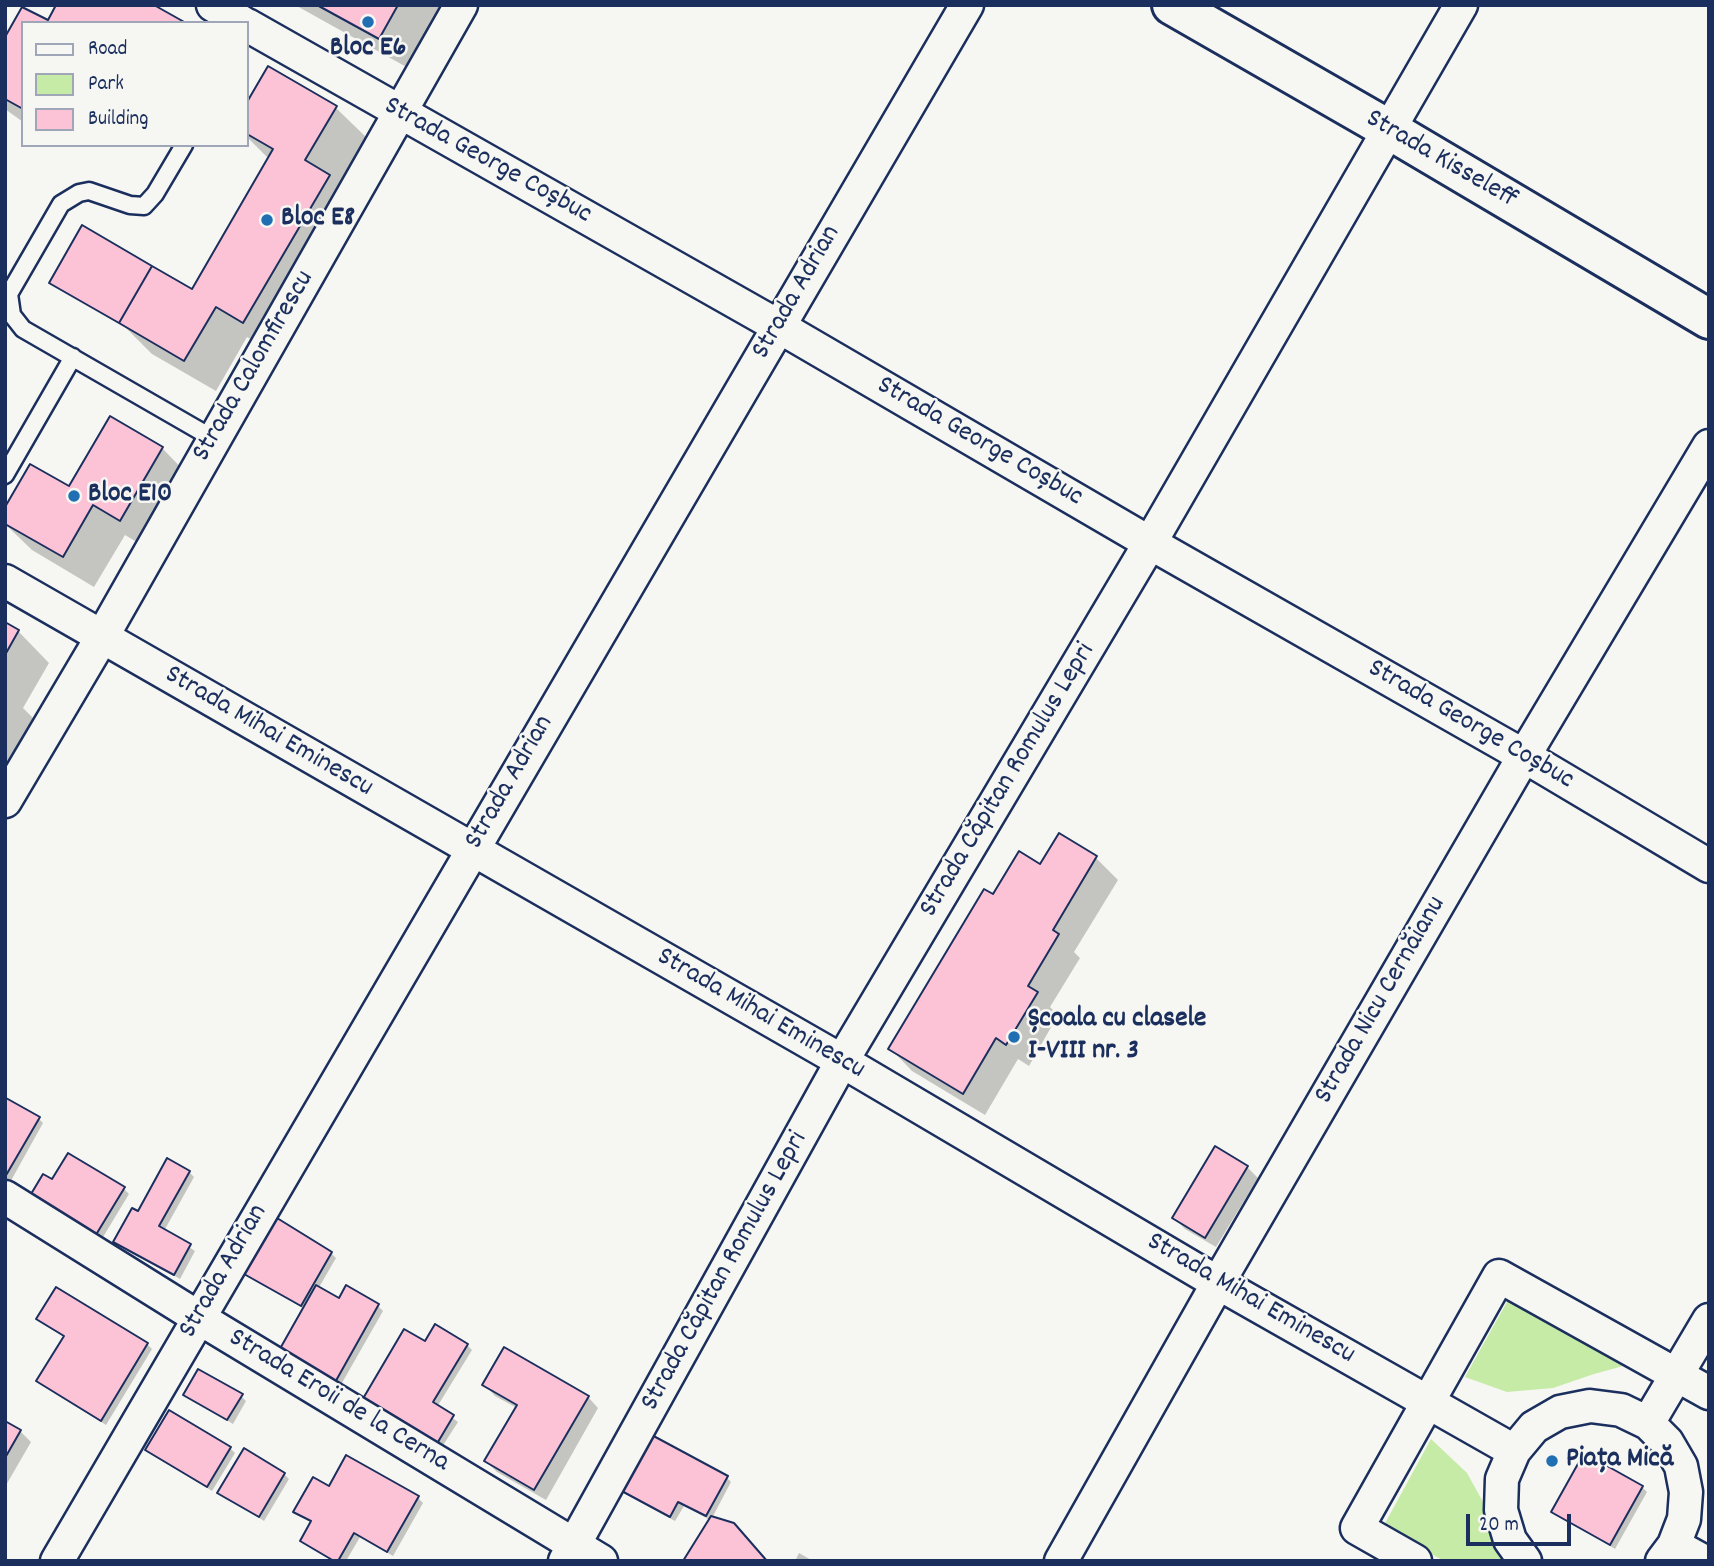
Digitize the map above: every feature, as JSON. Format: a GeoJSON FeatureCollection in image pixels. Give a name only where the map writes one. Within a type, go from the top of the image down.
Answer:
{"type":"FeatureCollection","features":[{"type":"Feature","properties":{"kind":"street","name":"Strada George Coșbuc"},"geometry":{"type":"LineString","coordinates":[[213,5],[236,21]]}},
{"type":"Feature","properties":{"kind":"street","name":"Strada Calomfirescu"},"geometry":{"type":"LineString","coordinates":[[5,801],[102,637],[461,5]]}},
{"type":"Feature","properties":{"kind":"street","name":"Strada Adrian"},"geometry":{"type":"LineString","coordinates":[[57,1561],[967,5]]}},
{"type":"Feature","properties":{"kind":"street","name":"Strada Kisseleff"},"geometry":{"type":"LineString","coordinates":[[1171,5],[1388,129],[1709,319]]}},
{"type":"Feature","properties":{"kind":"street","name":"Strada Căpitan Romulus Lepri"},"geometry":{"type":"LineString","coordinates":[[570,1553],[842,1061],[1150,543],[1461,5]]}},
{"type":"Feature","properties":{"kind":"street","name":"Strada George Coșbuc"},"geometry":{"type":"LineString","coordinates":[[248,29],[778,326],[1150,543],[1524,756],[1709,866]]}},
{"type":"Feature","properties":{"kind":"street","name":"Strada Nicu Cernăianu"},"geometry":{"type":"LineString","coordinates":[[1061,1561],[1218,1283],[1524,756],[1709,446]]}},
{"type":"Feature","properties":{"kind":"street","name":"Strada Mihai Eminescu"},"geometry":{"type":"LineString","coordinates":[[5,581],[842,1061],[1218,1283],[1514,1451]]}},
{"type":"Feature","properties":{"kind":"street","name":"Strada Eroii de la Cerna"},"geometry":{"type":"LineString","coordinates":[[5,1197],[570,1553],[601,1561]]}},
{"type":"Feature","properties":{"kind":"street"},"geometry":{"type":"LineString","coordinates":[[1415,1561],[1357,1528],[1499,1276],[1709,1394]]}},
{"type":"Feature","properties":{"kind":"street"},"geometry":{"type":"LineString","coordinates":[[1648,1423],[1709,1320]]}},
{"type":"Feature","properties":{"kind":"street"},"geometry":{"type":"LineString","coordinates":[[1525,1561],[1510,1540],[1501,1510],[1502,1479],[1514,1451],[1534,1427],[1560,1412],[1590,1406],[1621,1410],[1648,1423],[1667,1442],[1681,1466],[1686,1492],[1684,1519],[1668,1553],[1703,1561]]}},
{"type":"Feature","properties":{"kind":"lane"},"geometry":{"type":"LineString","coordinates":[[183,147],[155,194],[144,206],[130,205],[89,191],[79,193],[61,204],[9,294],[12,315],[23,329],[214,439]]}},
{"type":"Feature","properties":{"kind":"lane"},"geometry":{"type":"LineString","coordinates":[[5,475],[72,356]]}},
{"type":"Feature","properties":{"kind":"green space"},"geometry":{"type":"Polygon","coordinates":[[[1512,1293],[1634,1363],[1553,1388],[1507,1392],[1465,1377],[1512,1293]]]}},
{"type":"Feature","properties":{"kind":"green space"},"geometry":{"type":"Polygon","coordinates":[[[1431,1439],[1467,1473],[1488,1511],[1504,1561],[1444,1561],[1383,1527],[1431,1439]]]}},
{"type":"Feature","properties":{"kind":"building"},"geometry":{"type":"Polygon","coordinates":[[[56,5],[154,5],[182,21],[21,21],[21,108],[5,99],[5,37],[22,7],[48,20],[56,5]]]}},
{"type":"Feature","properties":{"kind":"building","name":"Bloc E6"},"geometry":{"type":"Polygon","coordinates":[[[317,5],[398,5],[379,39],[317,5]]]}},
{"type":"Feature","properties":{"kind":"building","name":"Bloc E8"},"geometry":{"type":"Polygon","coordinates":[[[268,66],[337,106],[305,160],[330,175],[243,323],[216,307],[184,361],[119,323],[152,266],[192,289],[273,149],[248,135],[248,100],[268,66]]]}},
{"type":"Feature","properties":{"kind":"building"},"geometry":{"type":"Polygon","coordinates":[[[82,225],[152,266],[119,323],[49,283],[82,225]]]}},
{"type":"Feature","properties":{"kind":"building","name":"Bloc E10"},"geometry":{"type":"Polygon","coordinates":[[[110,416],[163,447],[120,521],[93,505],[63,557],[5,524],[5,507],[30,464],[69,486],[110,416]]]}},
{"type":"Feature","properties":{"kind":"building"},"geometry":{"type":"Polygon","coordinates":[[[5,622],[19,630],[5,655],[5,622]]]}},
{"type":"Feature","properties":{"kind":"building"},"geometry":{"type":"Polygon","coordinates":[[[1059,833],[1097,856],[1053,930],[1059,934],[1028,986],[1038,992],[1006,1045],[996,1038],[963,1094],[888,1049],[984,889],[993,894],[1019,851],[1040,864],[1059,833]]]}},
{"type":"Feature","properties":{"kind":"building"},"geometry":{"type":"Polygon","coordinates":[[[5,1099],[40,1117],[5,1177],[5,1099]]]}},
{"type":"Feature","properties":{"kind":"building"},"geometry":{"type":"Polygon","coordinates":[[[1215,1146],[1248,1166],[1205,1238],[1172,1218],[1215,1146]]]}},
{"type":"Feature","properties":{"kind":"building"},"geometry":{"type":"Polygon","coordinates":[[[68,1153],[125,1187],[94,1238],[28,1199],[43,1174],[52,1179],[68,1153]]]}},
{"type":"Feature","properties":{"kind":"building"},"geometry":{"type":"Polygon","coordinates":[[[167,1158],[190,1171],[159,1226],[191,1244],[174,1275],[113,1242],[132,1208],[138,1211],[167,1158]]]}},
{"type":"Feature","properties":{"kind":"building"},"geometry":{"type":"Polygon","coordinates":[[[277,1218],[332,1252],[301,1306],[244,1274],[277,1218]]]}},
{"type":"Feature","properties":{"kind":"building"},"geometry":{"type":"Polygon","coordinates":[[[316,1285],[339,1298],[346,1285],[379,1304],[333,1386],[277,1354],[316,1285]]]}},
{"type":"Feature","properties":{"kind":"building"},"geometry":{"type":"Polygon","coordinates":[[[56,1287],[148,1343],[101,1421],[36,1381],[64,1336],[36,1319],[56,1287]]]}},
{"type":"Feature","properties":{"kind":"building"},"geometry":{"type":"Polygon","coordinates":[[[435,1324],[468,1344],[433,1402],[454,1415],[435,1447],[361,1402],[404,1329],[425,1341],[435,1324]]]}},
{"type":"Feature","properties":{"kind":"building"},"geometry":{"type":"Polygon","coordinates":[[[504,1347],[589,1396],[534,1490],[484,1461],[517,1405],[482,1385],[504,1347]]]}},
{"type":"Feature","properties":{"kind":"building"},"geometry":{"type":"Polygon","coordinates":[[[198,1369],[243,1394],[227,1420],[183,1395],[198,1369]]]}},
{"type":"Feature","properties":{"kind":"building"},"geometry":{"type":"Polygon","coordinates":[[[169,1410],[231,1447],[207,1487],[145,1450],[169,1410]]]}},
{"type":"Feature","properties":{"kind":"building"},"geometry":{"type":"Polygon","coordinates":[[[5,1421],[21,1430],[5,1458],[5,1421]]]}},
{"type":"Feature","properties":{"kind":"building"},"geometry":{"type":"Polygon","coordinates":[[[648,1433],[728,1476],[706,1516],[678,1502],[670,1517],[618,1489],[648,1433]]]}},
{"type":"Feature","properties":{"kind":"building"},"geometry":{"type":"Polygon","coordinates":[[[244,1448],[285,1473],[259,1517],[217,1493],[244,1448]]]}},
{"type":"Feature","properties":{"kind":"building"},"geometry":{"type":"Polygon","coordinates":[[[1584,1453],[1643,1486],[1610,1545],[1551,1512],[1584,1453]]]}},
{"type":"Feature","properties":{"kind":"building"},"geometry":{"type":"Polygon","coordinates":[[[346,1455],[419,1496],[387,1552],[354,1533],[338,1561],[334,1561],[300,1541],[311,1521],[293,1512],[313,1477],[329,1486],[346,1455]]]}},
{"type":"Feature","properties":{"kind":"building"},"geometry":{"type":"Polygon","coordinates":[[[711,1516],[734,1523],[767,1561],[683,1561],[711,1516]]]}},
{"type":"Feature","properties":{"kind":"place","name":"Bloc E6"},"geometry":{"type":"Point","coordinates":[368,22]}},
{"type":"Feature","properties":{"kind":"place","name":"Bloc E8"},"geometry":{"type":"Point","coordinates":[267,220]}},
{"type":"Feature","properties":{"kind":"place","name":"Bloc E10"},"geometry":{"type":"Point","coordinates":[74,496]}},
{"type":"Feature","properties":{"kind":"place","name":"Școala cu clasele I-VIII nr. 3"},"geometry":{"type":"Point","coordinates":[1014,1037]}},
{"type":"Feature","properties":{"kind":"place","name":"Piața Mică"},"geometry":{"type":"Point","coordinates":[1552,1461]}}]}
